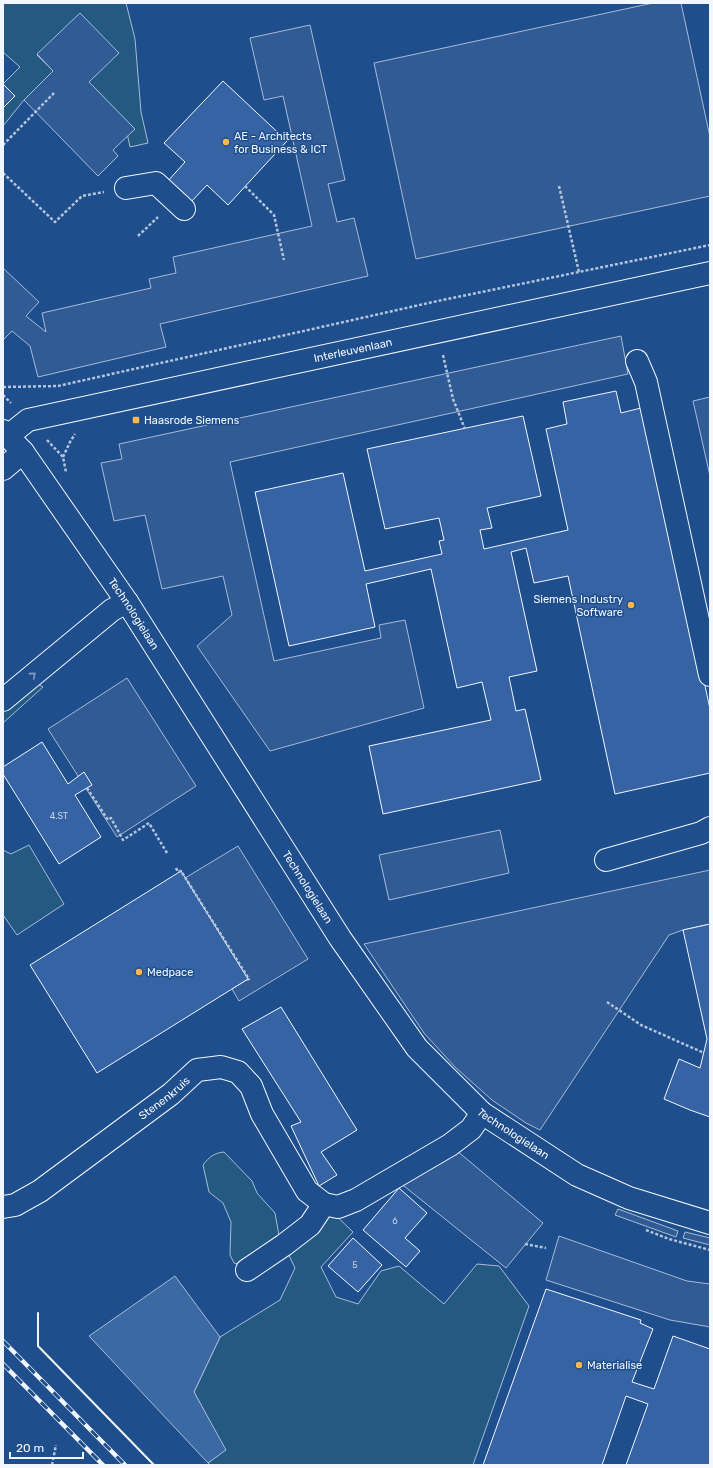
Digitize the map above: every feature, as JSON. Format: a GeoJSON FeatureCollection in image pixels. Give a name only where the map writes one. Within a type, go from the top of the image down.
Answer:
{"type":"FeatureCollection","features":[{"type":"Feature","properties":{"kind":"street"},"geometry":{"type":"LineString","coordinates":[[126,188],[156,183],[184,209]]}},
{"type":"Feature","properties":{"kind":"street","name":"Interleuvenlaan"},"geometry":{"type":"LineString","coordinates":[[6,434],[28,420],[710,273]]}},
{"type":"Feature","properties":{"kind":"street"},"geometry":{"type":"LineString","coordinates":[[637,361],[646,382],[710,675]]}},
{"type":"Feature","properties":{"kind":"street","name":"Technologielaan"},"geometry":{"type":"LineString","coordinates":[[6,434],[23,452],[127,602],[340,938],[417,1048],[482,1113],[577,1175],[629,1198],[710,1223]]}},
{"type":"Feature","properties":{"kind":"street"},"geometry":{"type":"LineString","coordinates":[[3,469],[23,452]]}},
{"type":"Feature","properties":{"kind":"street"},"geometry":{"type":"LineString","coordinates":[[3,700],[112,610],[127,602]]}},
{"type":"Feature","properties":{"kind":"street"},"geometry":{"type":"LineString","coordinates":[[606,860],[701,833],[710,828]]}},
{"type":"Feature","properties":{"kind":"street","name":"Stenenkruis"},"geometry":{"type":"LineString","coordinates":[[3,1207],[15,1205],[40,1191],[171,1094],[197,1070],[221,1066],[238,1072],[251,1086],[262,1114],[307,1191],[324,1204]]}},
{"type":"Feature","properties":{"kind":"street"},"geometry":{"type":"LineString","coordinates":[[247,1270],[310,1225],[324,1204],[338,1207],[356,1200],[450,1145],[471,1129],[482,1113]]}},
{"type":"Feature","properties":{"kind":"path"},"geometry":{"type":"LineString","coordinates":[[3,145],[54,93]]}},
{"type":"Feature","properties":{"kind":"path"},"geometry":{"type":"LineString","coordinates":[[3,173],[56,222],[82,196],[126,188]]}},
{"type":"Feature","properties":{"kind":"path"},"geometry":{"type":"LineString","coordinates":[[245,186],[274,215],[284,260]]}},
{"type":"Feature","properties":{"kind":"path"},"geometry":{"type":"LineString","coordinates":[[559,186],[579,272]]}},
{"type":"Feature","properties":{"kind":"path"},"geometry":{"type":"LineString","coordinates":[[3,387],[58,386],[400,309],[710,245]]}},
{"type":"Feature","properties":{"kind":"path"},"geometry":{"type":"LineString","coordinates":[[439,331],[453,399],[465,429]]}},
{"type":"Feature","properties":{"kind":"path"},"geometry":{"type":"LineString","coordinates":[[87,788],[108,820],[111,818],[123,840],[149,823],[167,853]]}},
{"type":"Feature","properties":{"kind":"path"},"geometry":{"type":"LineString","coordinates":[[176,868],[178,872],[181,871],[249,979],[247,980]]}},
{"type":"Feature","properties":{"kind":"path"},"geometry":{"type":"LineString","coordinates":[[607,1002],[641,1025],[704,1053]]}},
{"type":"Feature","properties":{"kind":"path"},"geometry":{"type":"LineString","coordinates":[[525,1244],[546,1248]]}},
{"type":"Feature","properties":{"kind":"path"},"geometry":{"type":"LineString","coordinates":[[52,1465],[56,1445]]}},
{"type":"Feature","properties":{"kind":"shaded area"},"geometry":{"type":"Polygon","coordinates":[[[3,3],[126,3],[135,39],[141,112],[148,143],[130,147],[124,119],[89,82],[37,55],[53,71],[24,100],[3,126],[3,108],[15,96],[3,84],[20,67],[3,52],[3,3]]]}},
{"type":"Feature","properties":{"kind":"shaded area"},"geometry":{"type":"Polygon","coordinates":[[[653,3],[681,3],[710,137],[710,196],[416,259],[374,63],[653,3]]]}},
{"type":"Feature","properties":{"kind":"shaded area"},"geometry":{"type":"Polygon","coordinates":[[[80,13],[119,53],[89,82],[135,129],[113,150],[118,156],[98,176],[24,100],[53,71],[37,54],[80,13]]]}},
{"type":"Feature","properties":{"kind":"shaded area"},"geometry":{"type":"Polygon","coordinates":[[[310,25],[345,180],[328,184],[337,222],[354,218],[368,276],[160,324],[166,347],[38,377],[30,346],[12,331],[3,340],[3,268],[39,302],[26,316],[46,332],[42,313],[151,288],[149,279],[176,273],[173,257],[312,226],[283,96],[264,100],[250,38],[310,25]]]}},
{"type":"Feature","properties":{"kind":"shaded area"},"geometry":{"type":"Polygon","coordinates":[[[621,336],[628,374],[230,462],[274,661],[381,638],[379,625],[405,620],[424,708],[270,751],[197,646],[232,615],[223,576],[162,589],[145,515],[114,521],[101,463],[122,459],[119,444],[621,336]]]}},
{"type":"Feature","properties":{"kind":"shaded area"},"geometry":{"type":"Polygon","coordinates":[[[710,397],[710,476],[693,401],[710,397]]]}},
{"type":"Feature","properties":{"kind":"shaded area"},"geometry":{"type":"Polygon","coordinates":[[[127,678],[196,786],[117,837],[48,729],[127,678]]]}},
{"type":"Feature","properties":{"kind":"shaded area"},"geometry":{"type":"Polygon","coordinates":[[[36,683],[43,687],[3,723],[3,711],[36,683]]]}},
{"type":"Feature","properties":{"kind":"shaded area"},"geometry":{"type":"Polygon","coordinates":[[[500,830],[509,873],[389,900],[379,855],[500,830]]]}},
{"type":"Feature","properties":{"kind":"shaded area"},"geometry":{"type":"Polygon","coordinates":[[[29,845],[64,904],[17,935],[3,915],[3,850],[11,854],[29,845]]]}},
{"type":"Feature","properties":{"kind":"shaded area"},"geometry":{"type":"Polygon","coordinates":[[[238,846],[308,959],[239,1001],[232,989],[248,979],[185,878],[238,846]]]}},
{"type":"Feature","properties":{"kind":"shaded area"},"geometry":{"type":"Polygon","coordinates":[[[710,870],[710,924],[683,930],[669,935],[540,1130],[526,1123],[492,1100],[455,1067],[424,1033],[364,944],[710,870]]]}},
{"type":"Feature","properties":{"kind":"shaded area"},"geometry":{"type":"Polygon","coordinates":[[[450,1145],[543,1223],[506,1268],[394,1178],[450,1145]]]}},
{"type":"Feature","properties":{"kind":"shaded area"},"geometry":{"type":"Polygon","coordinates":[[[224,1152],[252,1181],[257,1193],[275,1213],[280,1241],[247,1266],[234,1263],[230,1255],[231,1222],[223,1203],[209,1192],[203,1165],[212,1156],[217,1153],[224,1152]]]}},
{"type":"Feature","properties":{"kind":"shaded area"},"geometry":{"type":"Polygon","coordinates":[[[324,1204],[353,1232],[321,1267],[336,1297],[358,1304],[381,1271],[399,1266],[444,1304],[477,1264],[499,1266],[529,1306],[473,1465],[210,1465],[208,1463],[225,1450],[194,1392],[220,1337],[280,1300],[295,1268],[284,1245],[324,1204]]]}},
{"type":"Feature","properties":{"kind":"shaded area"},"geometry":{"type":"Polygon","coordinates":[[[618,1209],[678,1231],[676,1237],[615,1215],[618,1209]]]}},
{"type":"Feature","properties":{"kind":"shaded area"},"geometry":{"type":"Polygon","coordinates":[[[685,1232],[710,1238],[710,1245],[683,1238],[685,1232]]]}},
{"type":"Feature","properties":{"kind":"shaded area"},"geometry":{"type":"Polygon","coordinates":[[[559,1236],[687,1281],[710,1284],[710,1327],[670,1320],[546,1280],[559,1236]]]}},
{"type":"Feature","properties":{"kind":"shaded area"},"geometry":{"type":"Polygon","coordinates":[[[175,1276],[220,1337],[194,1392],[226,1450],[208,1463],[89,1336],[175,1276]]]}},
{"type":"Feature","properties":{"kind":"building","name":"AE - Architects for Business & ICT"},"geometry":{"type":"Polygon","coordinates":[[[223,81],[287,141],[228,205],[207,185],[190,203],[167,182],[185,162],[164,143],[223,81]]]}},
{"type":"Feature","properties":{"kind":"building"},"geometry":{"type":"Polygon","coordinates":[[[3,84],[15,96],[3,108],[3,84]]]}},
{"type":"Feature","properties":{"kind":"building","name":"Siemens Industry Software"},"geometry":{"type":"Polygon","coordinates":[[[616,391],[621,413],[645,407],[710,709],[710,773],[615,794],[568,576],[534,583],[526,548],[511,552],[537,671],[509,677],[516,711],[525,709],[541,780],[383,814],[369,746],[491,720],[482,682],[457,688],[431,569],[366,584],[375,627],[289,646],[255,492],[343,473],[365,571],[442,554],[439,541],[444,540],[439,518],[385,529],[367,449],[523,416],[541,496],[487,508],[492,528],[480,530],[484,549],[568,530],[546,429],[567,424],[563,402],[616,391]]]}},
{"type":"Feature","properties":{"kind":"building"},"geometry":{"type":"Polygon","coordinates":[[[42,742],[68,784],[84,772],[92,785],[75,795],[101,837],[59,864],[3,774],[3,767],[42,742]]]}},
{"type":"Feature","properties":{"kind":"building","name":"Medpace"},"geometry":{"type":"Polygon","coordinates":[[[181,871],[248,979],[97,1073],[30,965],[181,871]]]}},
{"type":"Feature","properties":{"kind":"building"},"geometry":{"type":"Polygon","coordinates":[[[710,924],[710,1117],[664,1099],[679,1059],[700,1068],[707,1039],[683,930],[710,924]]]}},
{"type":"Feature","properties":{"kind":"building"},"geometry":{"type":"Polygon","coordinates":[[[281,1007],[357,1130],[321,1152],[337,1175],[319,1186],[291,1126],[301,1122],[242,1029],[281,1007]]]}},
{"type":"Feature","properties":{"kind":"building"},"geometry":{"type":"Polygon","coordinates":[[[399,1188],[427,1213],[405,1238],[420,1251],[406,1267],[363,1230],[399,1188]]]}},
{"type":"Feature","properties":{"kind":"building"},"geometry":{"type":"Polygon","coordinates":[[[353,1238],[382,1265],[358,1292],[328,1266],[353,1238]]]}},
{"type":"Feature","properties":{"kind":"building","name":"Materialise"},"geometry":{"type":"Polygon","coordinates":[[[546,1289],[641,1320],[640,1323],[653,1329],[632,1382],[654,1389],[673,1336],[710,1349],[710,1465],[626,1465],[648,1404],[626,1396],[602,1465],[483,1465],[546,1289]]]}},
{"type":"Feature","properties":{"kind":"railway"},"geometry":{"type":"LineString","coordinates":[[3,1341],[125,1465]]}},
{"type":"Feature","properties":{"kind":"railway"},"geometry":{"type":"LineString","coordinates":[[3,1364],[103,1465]]}},
{"type":"Feature","properties":{"kind":"wall"},"geometry":{"type":"LineString","coordinates":[[38,1313],[38,1346],[154,1465]]}},
{"type":"Feature","properties":{"kind":"place","name":"AE - Architects for Business & ICT"},"geometry":{"type":"Point","coordinates":[226,142]}},
{"type":"Feature","properties":{"kind":"place","name":"Haasrode Siemens"},"geometry":{"type":"Point","coordinates":[136,420]}},
{"type":"Feature","properties":{"kind":"place","name":"Siemens Industry Software"},"geometry":{"type":"Point","coordinates":[631,605]}},
{"type":"Feature","properties":{"kind":"place","name":"Medpace"},"geometry":{"type":"Point","coordinates":[139,972]}},
{"type":"Feature","properties":{"kind":"place","name":"Materialise"},"geometry":{"type":"Point","coordinates":[579,1365]}}]}
